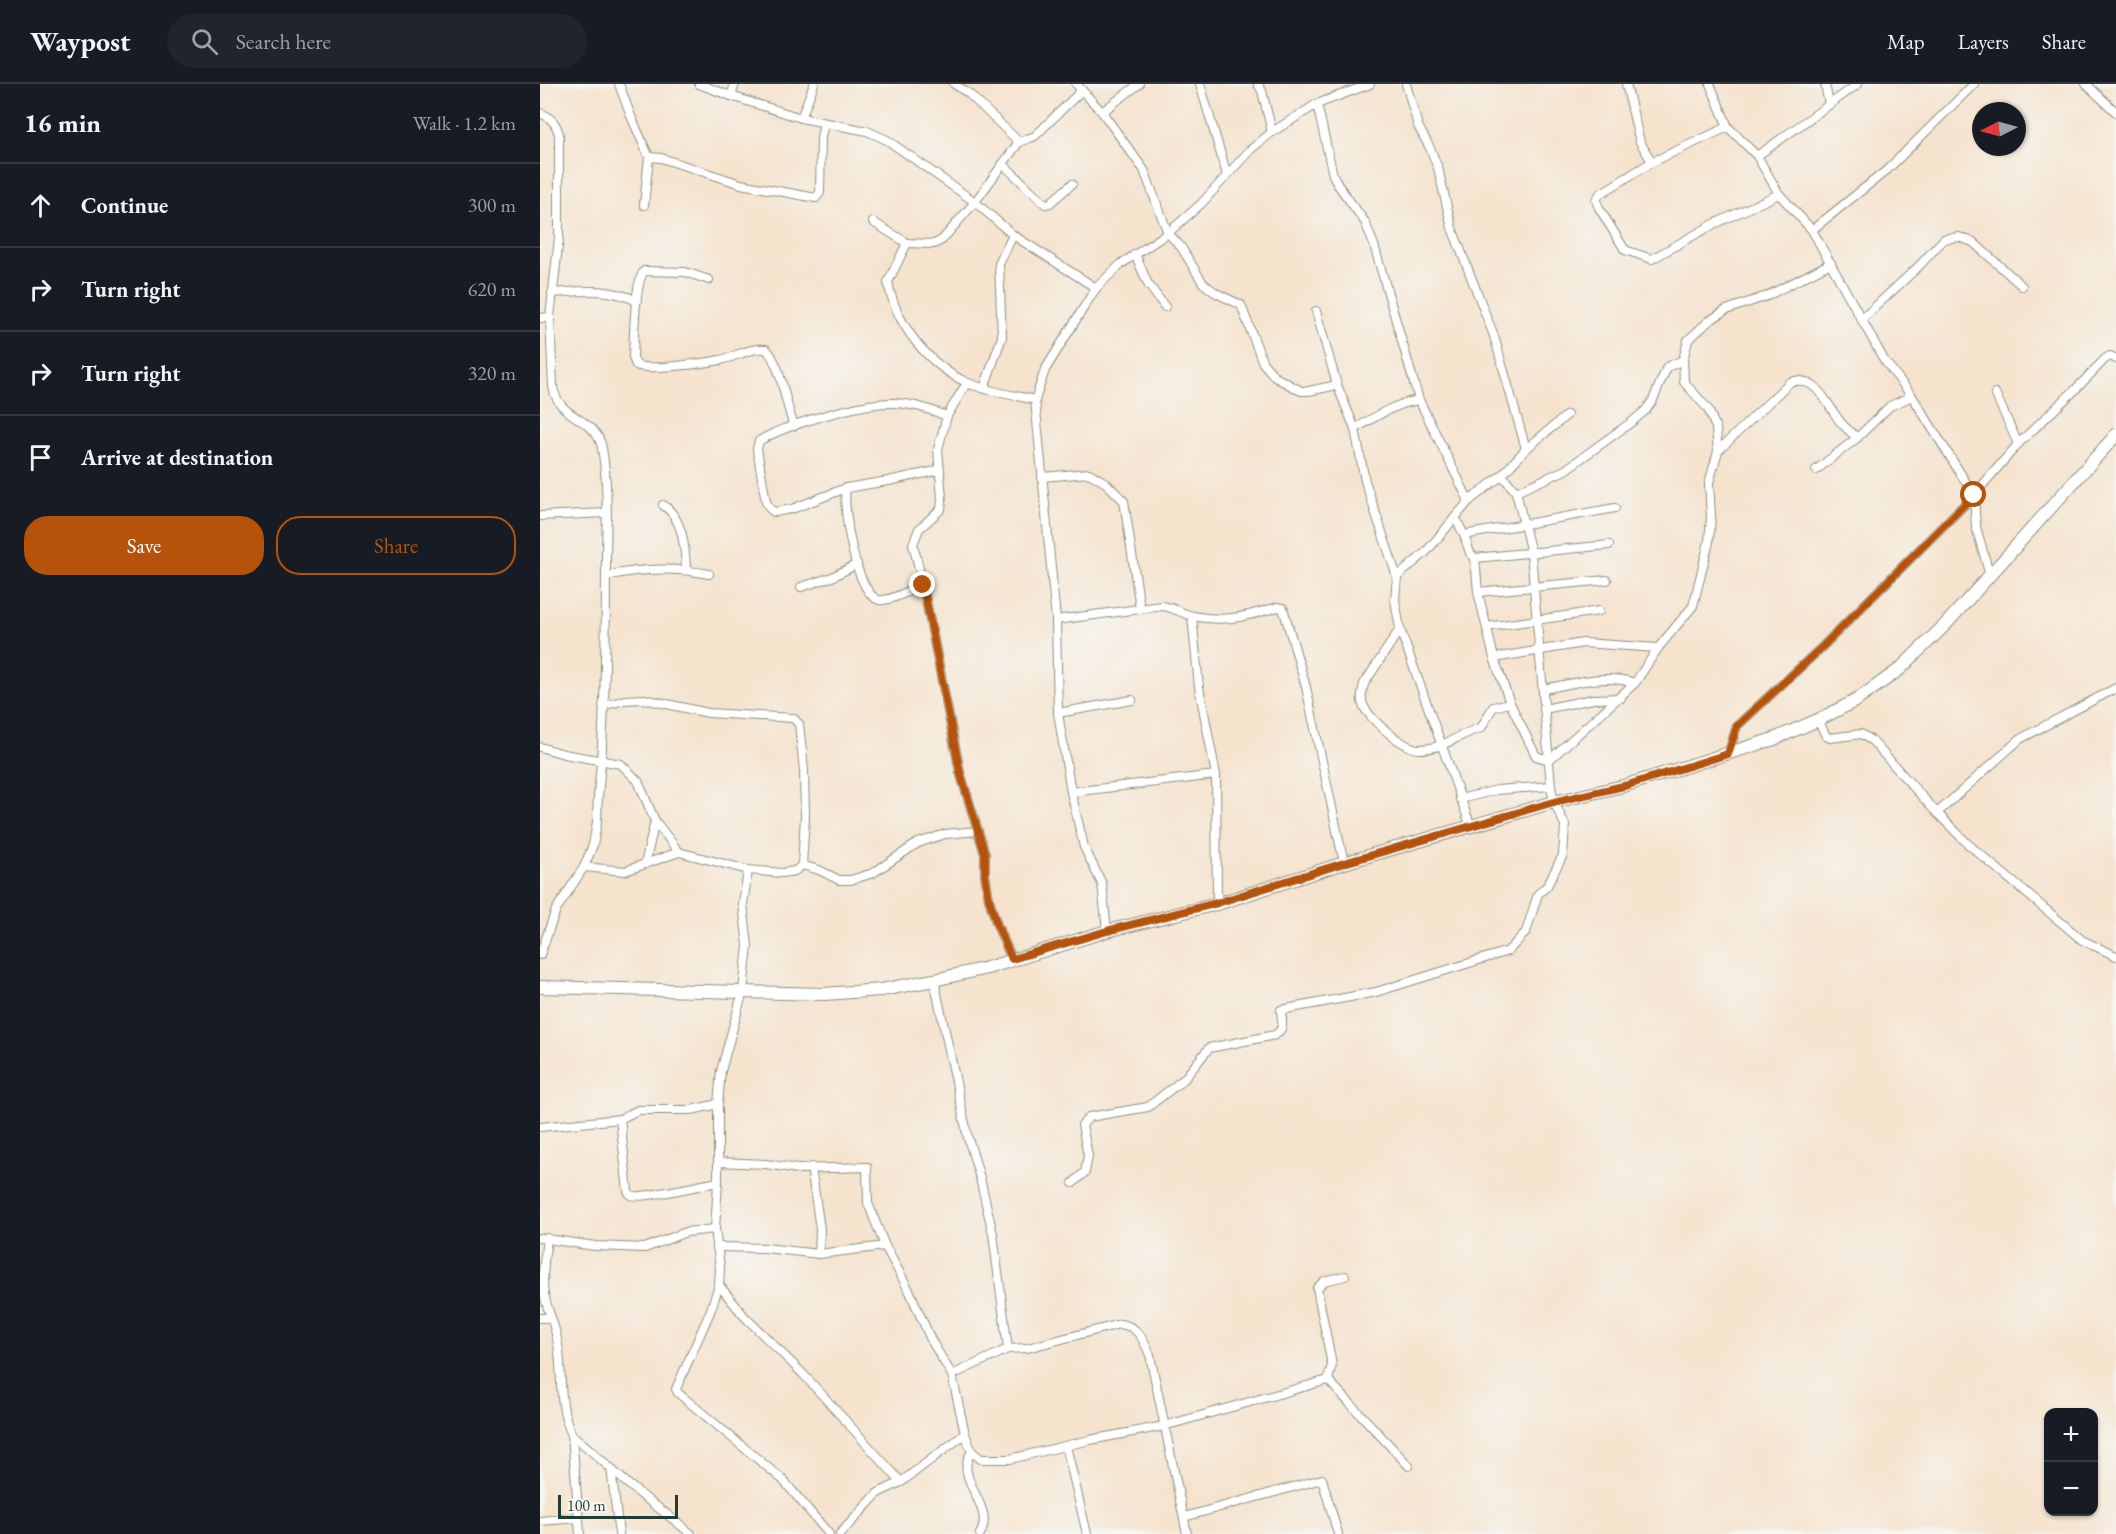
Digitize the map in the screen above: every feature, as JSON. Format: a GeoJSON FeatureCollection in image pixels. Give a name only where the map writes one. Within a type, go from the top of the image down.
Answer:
{"type":"FeatureCollection","features":[{"type":"Feature","properties":{"kind":"main road"},"geometry":{"type":"LineString","coordinates":[[540,987],[824,994],[881,990],[934,980],[1107,931],[1217,903],[1344,863],[1554,802],[1628,785],[1774,739],[1857,700],[1900,669],[1946,624],[2116,435]]}},
{"type":"Feature","properties":{"kind":"street"},"geometry":{"type":"LineString","coordinates":[[619,84],[649,157],[644,206]]}},
{"type":"Feature","properties":{"kind":"street"},"geometry":{"type":"LineString","coordinates":[[699,84],[801,118],[867,131],[887,140],[975,202],[1013,235],[1095,288]]}},
{"type":"Feature","properties":{"kind":"street"},"geometry":{"type":"LineString","coordinates":[[730,96],[735,84]]}},
{"type":"Feature","properties":{"kind":"street"},"geometry":{"type":"LineString","coordinates":[[801,118],[814,84]]}},
{"type":"Feature","properties":{"kind":"street"},"geometry":{"type":"LineString","coordinates":[[954,84],[968,93],[1019,142]]}},
{"type":"Feature","properties":{"kind":"street"},"geometry":{"type":"LineString","coordinates":[[1102,112],[1139,84]]}},
{"type":"Feature","properties":{"kind":"street"},"geometry":{"type":"LineString","coordinates":[[1200,84],[1227,175]]}},
{"type":"Feature","properties":{"kind":"street"},"geometry":{"type":"LineString","coordinates":[[1258,84],[1262,91],[1272,132]]}},
{"type":"Feature","properties":{"kind":"street"},"geometry":{"type":"LineString","coordinates":[[1107,931],[1102,884],[1084,847],[1071,792],[1058,713],[1056,620],[1035,400],[1045,370],[1095,288],[1121,264],[1168,233],[1201,204],[1250,150],[1272,132],[1317,104],[1370,84]]}},
{"type":"Feature","properties":{"kind":"street"},"geometry":{"type":"LineString","coordinates":[[1406,84],[1418,126],[1438,168],[1452,228],[1494,336],[1526,449]]}},
{"type":"Feature","properties":{"kind":"street"},"geometry":{"type":"LineString","coordinates":[[1626,84],[1640,142],[1652,162]]}},
{"type":"Feature","properties":{"kind":"street"},"geometry":{"type":"LineString","coordinates":[[1710,84],[1728,127],[1757,156],[1779,194],[1812,230],[1884,360],[1912,396],[1974,495],[1976,527],[1990,576]]}},
{"type":"Feature","properties":{"kind":"street"},"geometry":{"type":"LineString","coordinates":[[1825,84],[1829,105]]}},
{"type":"Feature","properties":{"kind":"street"},"geometry":{"type":"LineString","coordinates":[[1757,156],[1858,84]]}},
{"type":"Feature","properties":{"kind":"street"},"geometry":{"type":"LineString","coordinates":[[1812,230],[1887,170],[1974,84]]}},
{"type":"Feature","properties":{"kind":"street"},"geometry":{"type":"LineString","coordinates":[[2086,84],[2116,112]]}},
{"type":"Feature","properties":{"kind":"street"},"geometry":{"type":"LineString","coordinates":[[873,222],[907,243],[934,244],[942,240],[975,202],[1019,142],[1035,136],[1079,87],[1102,112],[1144,170],[1168,233],[1180,247],[1203,283],[1241,305],[1263,363],[1275,377],[1301,391],[1336,385]]}},
{"type":"Feature","properties":{"kind":"street"},"geometry":{"type":"LineString","coordinates":[[1317,104],[1338,185],[1365,222],[1374,245],[1419,400],[1469,501]]}},
{"type":"Feature","properties":{"kind":"street"},"geometry":{"type":"LineString","coordinates":[[540,113],[551,119],[559,135],[559,238],[550,317],[555,398],[561,407],[587,424],[598,437],[602,448],[606,513],[606,659],[597,822],[593,845],[584,867],[556,910],[540,955]]}},
{"type":"Feature","properties":{"kind":"street"},"geometry":{"type":"LineString","coordinates":[[649,157],[661,158],[741,184],[816,198],[820,193],[821,137],[824,123]]}},
{"type":"Feature","properties":{"kind":"street"},"geometry":{"type":"LineString","coordinates":[[1728,127],[1652,162],[1600,194],[1596,200],[1599,208],[1625,250],[1652,259],[1712,225],[1779,194]]}},
{"type":"Feature","properties":{"kind":"street"},"geometry":{"type":"LineString","coordinates":[[1003,164],[1045,204],[1050,203],[1072,184]]}},
{"type":"Feature","properties":{"kind":"street"},"geometry":{"type":"LineString","coordinates":[[984,388],[1002,337],[999,264],[1013,235]]}},
{"type":"Feature","properties":{"kind":"street"},"geometry":{"type":"LineString","coordinates":[[1862,319],[1919,266],[1944,239],[1959,237],[1973,242],[2022,286]]}},
{"type":"Feature","properties":{"kind":"street"},"geometry":{"type":"LineString","coordinates":[[907,243],[888,282],[894,308],[908,330],[943,368],[969,383],[1035,400]]}},
{"type":"Feature","properties":{"kind":"street"},"geometry":{"type":"LineString","coordinates":[[1135,254],[1148,284],[1165,307]]}},
{"type":"Feature","properties":{"kind":"street"},"geometry":{"type":"LineString","coordinates":[[1550,760],[1635,683],[1658,648],[1693,606],[1709,542],[1711,516],[1709,483],[1718,451],[1716,428],[1708,409],[1684,382],[1683,360],[1688,340],[1709,321],[1726,310],[1767,296],[1831,262]]}},
{"type":"Feature","properties":{"kind":"street"},"geometry":{"type":"LineString","coordinates":[[709,280],[686,272],[644,271],[640,277],[637,301],[633,358],[636,365],[648,368],[721,360],[758,348],[766,348],[776,362],[787,408],[794,426]]}},
{"type":"Feature","properties":{"kind":"street"},"geometry":{"type":"LineString","coordinates":[[552,293],[597,290],[621,294],[637,301]]}},
{"type":"Feature","properties":{"kind":"street"},"geometry":{"type":"LineString","coordinates":[[1316,311],[1336,385],[1355,429],[1365,481],[1397,577],[1395,600],[1400,629],[1471,827]]}},
{"type":"Feature","properties":{"kind":"street"},"geometry":{"type":"LineString","coordinates":[[540,318],[550,317]]}},
{"type":"Feature","properties":{"kind":"street"},"geometry":{"type":"LineString","coordinates":[[1728,754],[1737,726],[1819,650],[1974,495],[2018,444],[2105,359],[2110,356],[2116,359]]}},
{"type":"Feature","properties":{"kind":"street"},"geometry":{"type":"LineString","coordinates":[[1516,492],[1565,470],[1633,421],[1646,410],[1653,400],[1667,367],[1683,360]]}},
{"type":"Feature","properties":{"kind":"street"},"geometry":{"type":"LineString","coordinates":[[1718,451],[1790,382],[1801,380],[1811,384],[1820,392],[1841,423],[1857,438]]}},
{"type":"Feature","properties":{"kind":"street"},"geometry":{"type":"LineString","coordinates":[[969,383],[947,416],[938,449],[942,499],[940,509],[920,530],[913,544],[960,772],[985,854],[989,899],[997,925],[1012,959]]}},
{"type":"Feature","properties":{"kind":"street"},"geometry":{"type":"LineString","coordinates":[[1995,393],[2018,444]]}},
{"type":"Feature","properties":{"kind":"street"},"geometry":{"type":"LineString","coordinates":[[1816,470],[1857,438],[1890,406],[1912,396]]}},
{"type":"Feature","properties":{"kind":"street"},"geometry":{"type":"LineString","coordinates":[[1355,429],[1403,402],[1419,400]]}},
{"type":"Feature","properties":{"kind":"street"},"geometry":{"type":"LineString","coordinates":[[940,470],[846,488],[792,509],[774,512],[766,502],[757,448],[759,441],[766,437],[855,408],[889,403],[916,406],[947,416]]}},
{"type":"Feature","properties":{"kind":"street"},"geometry":{"type":"LineString","coordinates":[[1397,577],[1426,552],[1469,501],[1502,475],[1526,449],[1567,414]]}},
{"type":"Feature","properties":{"kind":"street"},"geometry":{"type":"LineString","coordinates":[[1042,477],[1089,474],[1106,483],[1124,501],[1140,608]]}},
{"type":"Feature","properties":{"kind":"street"},"geometry":{"type":"LineString","coordinates":[[1073,1183],[1085,1172],[1088,1156],[1082,1125],[1084,1121],[1089,1117],[1148,1107],[1184,1079],[1209,1048],[1275,1035],[1283,1026],[1281,1010],[1376,992],[1508,951],[1526,932],[1538,894],[1547,885],[1563,855],[1564,825],[1554,802],[1551,786],[1531,553],[1516,492],[1502,475]]}},
{"type":"Feature","properties":{"kind":"street"},"geometry":{"type":"LineString","coordinates":[[846,488],[844,500],[846,517],[857,564],[864,585],[872,596],[885,600],[923,585]]}},
{"type":"Feature","properties":{"kind":"street"},"geometry":{"type":"LineString","coordinates":[[663,506],[670,510],[676,518],[685,550],[686,569]]}},
{"type":"Feature","properties":{"kind":"street"},"geometry":{"type":"LineString","coordinates":[[1464,535],[1615,508]]}},
{"type":"Feature","properties":{"kind":"street"},"geometry":{"type":"LineString","coordinates":[[540,516],[606,513]]}},
{"type":"Feature","properties":{"kind":"street"},"geometry":{"type":"LineString","coordinates":[[1455,517],[1470,553],[1475,558],[1478,592],[1494,657],[1510,703],[1536,756],[1550,760]]}},
{"type":"Feature","properties":{"kind":"street"},"geometry":{"type":"LineString","coordinates":[[1475,558],[1609,545]]}},
{"type":"Feature","properties":{"kind":"street"},"geometry":{"type":"LineString","coordinates":[[801,587],[832,577],[857,564]]}},
{"type":"Feature","properties":{"kind":"street"},"geometry":{"type":"LineString","coordinates":[[606,576],[633,570],[686,569],[709,574]]}},
{"type":"Feature","properties":{"kind":"street"},"geometry":{"type":"LineString","coordinates":[[1478,592],[1607,580]]}},
{"type":"Feature","properties":{"kind":"street"},"geometry":{"type":"LineString","coordinates":[[1056,620],[1140,608],[1173,607],[1192,616],[1224,619],[1242,618],[1278,607],[1283,608],[1306,687],[1344,863]]}},
{"type":"Feature","properties":{"kind":"street"},"geometry":{"type":"LineString","coordinates":[[1487,627],[1599,611]]}},
{"type":"Feature","properties":{"kind":"street"},"geometry":{"type":"LineString","coordinates":[[1192,616],[1199,687],[1216,775],[1217,903]]}},
{"type":"Feature","properties":{"kind":"street"},"geometry":{"type":"LineString","coordinates":[[1400,629],[1364,684],[1361,695],[1363,706],[1380,727],[1412,747],[1420,749],[1443,745],[1471,730],[1481,728],[1493,707],[1510,703]]}},
{"type":"Feature","properties":{"kind":"street"},"geometry":{"type":"LineString","coordinates":[[1494,657],[1583,643],[1658,648]]}},
{"type":"Feature","properties":{"kind":"street"},"geometry":{"type":"LineString","coordinates":[[1542,689],[1599,679],[1625,680],[1635,683]]}},
{"type":"Feature","properties":{"kind":"street"},"geometry":{"type":"LineString","coordinates":[[1937,813],[2020,739],[2116,688]]}},
{"type":"Feature","properties":{"kind":"street"},"geometry":{"type":"LineString","coordinates":[[1544,709],[1593,699],[1621,698]]}},
{"type":"Feature","properties":{"kind":"street"},"geometry":{"type":"LineString","coordinates":[[584,867],[625,871],[679,852],[748,870],[782,873],[795,871],[802,865],[805,817],[804,770],[799,724],[793,717],[708,713],[644,699],[625,700],[603,706]]}},
{"type":"Feature","properties":{"kind":"street"},"geometry":{"type":"LineString","coordinates":[[1058,713],[1132,700]]}},
{"type":"Feature","properties":{"kind":"street"},"geometry":{"type":"LineString","coordinates":[[1818,720],[1826,736],[1830,738],[1861,734],[1872,741],[1968,844],[2082,940],[2116,956]]}},
{"type":"Feature","properties":{"kind":"street"},"geometry":{"type":"LineString","coordinates":[[540,747],[564,754],[621,764],[638,781],[655,821],[679,852]]}},
{"type":"Feature","properties":{"kind":"street"},"geometry":{"type":"LineString","coordinates":[[1071,792],[1216,775]]}},
{"type":"Feature","properties":{"kind":"street"},"geometry":{"type":"LineString","coordinates":[[1460,799],[1507,788],[1551,786]]}},
{"type":"Feature","properties":{"kind":"street"},"geometry":{"type":"LineString","coordinates":[[645,864],[655,821]]}},
{"type":"Feature","properties":{"kind":"street"},"geometry":{"type":"LineString","coordinates":[[802,865],[839,880],[851,879],[873,873],[918,843],[945,834],[978,831]]}},
{"type":"Feature","properties":{"kind":"street"},"geometry":{"type":"LineString","coordinates":[[748,870],[742,904],[748,946],[743,991],[721,1071],[717,1104],[718,1182],[715,1229],[720,1268],[719,1285],[710,1312],[676,1389],[783,1480],[830,1534]]}},
{"type":"Feature","properties":{"kind":"street"},"geometry":{"type":"LineString","coordinates":[[934,980],[968,1137],[993,1234],[1008,1349]]}},
{"type":"Feature","properties":{"kind":"street"},"geometry":{"type":"LineString","coordinates":[[540,1127],[620,1119],[638,1110],[691,1110],[717,1104]]}},
{"type":"Feature","properties":{"kind":"street"},"geometry":{"type":"LineString","coordinates":[[620,1119],[628,1191],[633,1196],[718,1182]]}},
{"type":"Feature","properties":{"kind":"street"},"geometry":{"type":"LineString","coordinates":[[718,1162],[766,1164],[798,1169],[867,1167],[868,1203],[885,1246],[910,1292],[931,1340],[952,1375],[965,1434],[972,1452],[981,1459],[1010,1459],[1164,1426],[1328,1380]]}},
{"type":"Feature","properties":{"kind":"street"},"geometry":{"type":"LineString","coordinates":[[811,1167],[820,1229],[819,1254]]}},
{"type":"Feature","properties":{"kind":"street"},"geometry":{"type":"LineString","coordinates":[[580,1534],[572,1435],[560,1399],[556,1334],[545,1318],[543,1238],[595,1246],[645,1248],[686,1232],[715,1229]]}},
{"type":"Feature","properties":{"kind":"street"},"geometry":{"type":"LineString","coordinates":[[717,1247],[765,1248],[819,1254],[885,1246]]}},
{"type":"Feature","properties":{"kind":"street"},"geometry":{"type":"LineString","coordinates":[[1328,1380],[1332,1365],[1317,1288],[1324,1281],[1345,1276]]}},
{"type":"Feature","properties":{"kind":"street"},"geometry":{"type":"LineString","coordinates":[[719,1285],[744,1316],[804,1375],[901,1482]]}},
{"type":"Feature","properties":{"kind":"street"},"geometry":{"type":"LineString","coordinates":[[952,1375],[1008,1349],[1028,1348],[1120,1324],[1134,1328],[1150,1355],[1187,1534]]}},
{"type":"Feature","properties":{"kind":"street"},"geometry":{"type":"LineString","coordinates":[[1328,1380],[1409,1466]]}},
{"type":"Feature","properties":{"kind":"street"},"geometry":{"type":"LineString","coordinates":[[840,1534],[878,1493],[901,1482],[965,1434]]}},
{"type":"Feature","properties":{"kind":"street"},"geometry":{"type":"LineString","coordinates":[[572,1435],[629,1485],[691,1534]]}},
{"type":"Feature","properties":{"kind":"street"},"geometry":{"type":"LineString","coordinates":[[1066,1446],[1087,1534]]}},
{"type":"Feature","properties":{"kind":"street"},"geometry":{"type":"LineString","coordinates":[[972,1452],[967,1459],[966,1467],[983,1511],[984,1528],[980,1534]]}},
{"type":"Feature","properties":{"kind":"street"},"geometry":{"type":"LineString","coordinates":[[611,1468],[619,1534]]}},
{"type":"Feature","properties":{"kind":"street"},"geometry":{"type":"LineString","coordinates":[[1184,1517],[1322,1479],[1338,1534]]}},
{"type":"Feature","properties":{"kind":"street"},"geometry":{"type":"LineString","coordinates":[[540,1521],[579,1518]]}},
{"type":"Feature","properties":{"kind":"route"},"geometry":{"type":"LineString","coordinates":[[923,585],[960,772],[985,854],[989,899],[997,925],[1012,959],[1107,931],[1217,903],[1344,863],[1554,802],[1628,785],[1728,754],[1737,726],[1819,650],[1974,495]]}}]}
